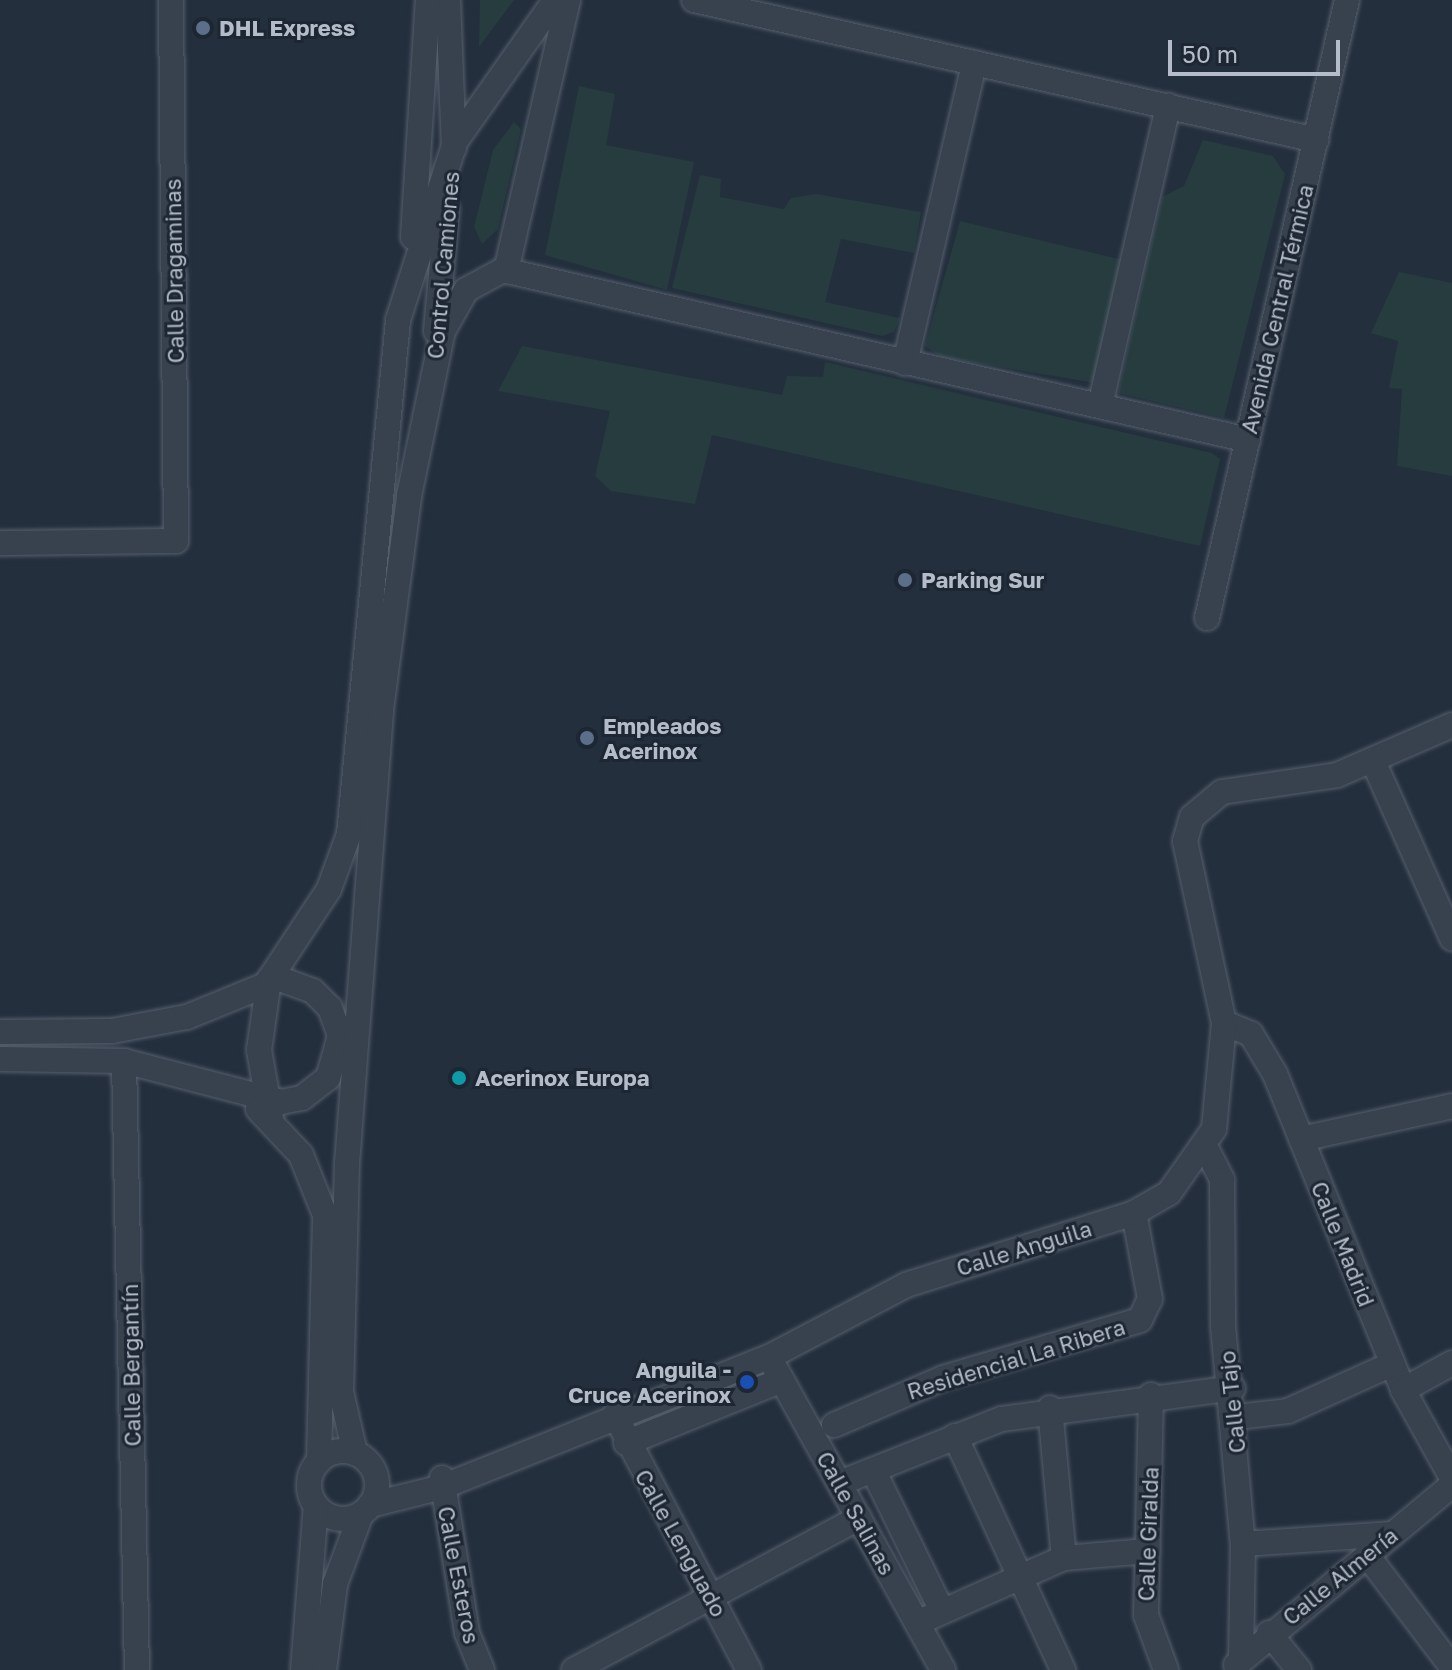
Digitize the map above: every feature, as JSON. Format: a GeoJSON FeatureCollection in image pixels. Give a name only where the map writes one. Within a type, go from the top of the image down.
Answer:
{"type":"FeatureCollection","features":[{"type":"Feature","properties":{"kind":"street","name":"Calle Dragaminas"},"geometry":{"type":"LineString","coordinates":[[0,543],[176,541],[171,0]]}},
{"type":"Feature","properties":{"kind":"street"},"geometry":{"type":"LineString","coordinates":[[268,1110],[259,1018],[269,980],[329,889],[349,834],[390,386],[418,205],[428,0]]}},
{"type":"Feature","properties":{"kind":"street"},"geometry":{"type":"LineString","coordinates":[[448,0],[455,142]]}},
{"type":"Feature","properties":{"kind":"street"},"geometry":{"type":"LineString","coordinates":[[398,320],[455,142],[555,0]]}},
{"type":"Feature","properties":{"kind":"street"},"geometry":{"type":"LineString","coordinates":[[505,271],[568,0]]}},
{"type":"Feature","properties":{"kind":"street"},"geometry":{"type":"LineString","coordinates":[[694,0],[1316,140]]}},
{"type":"Feature","properties":{"kind":"street","name":"Avenida Central Térmica"},"geometry":{"type":"LineString","coordinates":[[1207,618],[1347,0]]}},
{"type":"Feature","properties":{"kind":"street"},"geometry":{"type":"LineString","coordinates":[[905,363],[974,63]]}},
{"type":"Feature","properties":{"kind":"street"},"geometry":{"type":"LineString","coordinates":[[1100,406],[1168,106]]}},
{"type":"Feature","properties":{"kind":"street","name":"Control Camiones"},"geometry":{"type":"LineString","coordinates":[[432,389],[455,142]]}},
{"type":"Feature","properties":{"kind":"street"},"geometry":{"type":"LineString","coordinates":[[324,1670],[335,1584],[366,1510],[374,1471],[355,1453],[341,1392],[345,1220],[369,861],[401,536],[451,307],[486,276],[505,271],[1248,440]]}},
{"type":"Feature","properties":{"kind":"street"},"geometry":{"type":"LineString","coordinates":[[1452,725],[1374,763],[1452,938]]}},
{"type":"Feature","properties":{"kind":"street","name":"Calle Anguila"},"geometry":{"type":"LineString","coordinates":[[366,1510],[769,1357],[906,1285],[1134,1213],[1169,1193],[1206,1148],[1219,1099],[1224,1023],[1185,841],[1202,804],[1222,792],[1374,763]]}},
{"type":"Feature","properties":{"kind":"street"},"geometry":{"type":"LineString","coordinates":[[345,1220],[337,1160],[342,1033],[352,929],[369,861]]}},
{"type":"Feature","properties":{"kind":"street"},"geometry":{"type":"LineString","coordinates":[[0,1032],[112,1031],[187,1017],[269,980],[313,991],[342,1033],[333,1069],[318,1088],[268,1110]]}},
{"type":"Feature","properties":{"kind":"street","name":"Calle Madrid"},"geometry":{"type":"LineString","coordinates":[[1224,1023],[1251,1034],[1301,1139],[1403,1390],[1452,1478]]}},
{"type":"Feature","properties":{"kind":"street"},"geometry":{"type":"LineString","coordinates":[[0,1059],[124,1061],[179,1071],[268,1110],[301,1155],[328,1230],[319,1461],[309,1478],[316,1506],[303,1670]]}},
{"type":"Feature","properties":{"kind":"street","name":"Calle Bergantín"},"geometry":{"type":"LineString","coordinates":[[124,1061],[137,1670]]}},
{"type":"Feature","properties":{"kind":"street"},"geometry":{"type":"LineString","coordinates":[[1301,1139],[1452,1106]]}},
{"type":"Feature","properties":{"kind":"street","name":"Calle Tajo"},"geometry":{"type":"LineString","coordinates":[[1206,1148],[1222,1180],[1223,1326],[1237,1417],[1243,1544],[1236,1664]]}},
{"type":"Feature","properties":{"kind":"street","name":"Residencial La Ribera"},"geometry":{"type":"LineString","coordinates":[[834,1425],[915,1388],[1098,1337],[1148,1313],[1146,1256],[1134,1213]]}},
{"type":"Feature","properties":{"kind":"street","name":"Calle Salinas"},"geometry":{"type":"LineString","coordinates":[[769,1357],[943,1670]]}},
{"type":"Feature","properties":{"kind":"street"},"geometry":{"type":"LineString","coordinates":[[1403,1390],[1452,1363]]}},
{"type":"Feature","properties":{"kind":"street"},"geometry":{"type":"LineString","coordinates":[[1237,1417],[1288,1411],[1392,1364]]}},
{"type":"Feature","properties":{"kind":"street"},"geometry":{"type":"LineString","coordinates":[[626,1443],[782,1380]]}},
{"type":"Feature","properties":{"kind":"street"},"geometry":{"type":"LineString","coordinates":[[840,1483],[955,1436],[1050,1408],[1233,1388]]}},
{"type":"Feature","properties":{"kind":"street","name":"Calle Giralda"},"geometry":{"type":"LineString","coordinates":[[1151,1395],[1146,1615],[1166,1670]]}},
{"type":"Feature","properties":{"kind":"street"},"geometry":{"type":"LineString","coordinates":[[1050,1408],[1064,1558]]}},
{"type":"Feature","properties":{"kind":"street","name":"Calle Lenguado"},"geometry":{"type":"LineString","coordinates":[[615,1415],[626,1443],[749,1670]]}},
{"type":"Feature","properties":{"kind":"street"},"geometry":{"type":"LineString","coordinates":[[955,1436],[1063,1670]]}},
{"type":"Feature","properties":{"kind":"street"},"geometry":{"type":"LineString","coordinates":[[319,1461],[355,1453]]}},
{"type":"Feature","properties":{"kind":"street"},"geometry":{"type":"LineString","coordinates":[[873,1470],[942,1611]]}},
{"type":"Feature","properties":{"kind":"street","name":"Calle Anguila"},"geometry":{"type":"LineString","coordinates":[[374,1471],[404,1483],[442,1483]]}},
{"type":"Feature","properties":{"kind":"street","name":"Calle Esteros"},"geometry":{"type":"LineString","coordinates":[[442,1483],[467,1633],[482,1670]]}},
{"type":"Feature","properties":{"kind":"street","name":"Calle Almería"},"geometry":{"type":"LineString","coordinates":[[1236,1664],[1269,1633],[1452,1485]]}},
{"type":"Feature","properties":{"kind":"street"},"geometry":{"type":"LineString","coordinates":[[316,1506],[337,1519],[366,1510]]}},
{"type":"Feature","properties":{"kind":"street"},"geometry":{"type":"LineString","coordinates":[[574,1670],[859,1518]]}},
{"type":"Feature","properties":{"kind":"street"},"geometry":{"type":"LineString","coordinates":[[1243,1544],[1393,1534]]}},
{"type":"Feature","properties":{"kind":"street"},"geometry":{"type":"LineString","coordinates":[[917,1623],[1020,1573],[1064,1558],[1148,1551]]}},
{"type":"Feature","properties":{"kind":"street"},"geometry":{"type":"LineString","coordinates":[[1367,1555],[1447,1664]]}},
{"type":"Feature","properties":{"kind":"street"},"geometry":{"type":"LineString","coordinates":[[1269,1633],[1299,1670]]}},
{"type":"Feature","properties":{"kind":"green space"},"geometry":{"type":"Polygon","coordinates":[[[480,0],[514,0],[479,47],[480,0]]]}},
{"type":"Feature","properties":{"kind":"green space"},"geometry":{"type":"Polygon","coordinates":[[[579,86],[615,94],[606,145],[694,162],[667,290],[545,255],[579,86]]]}},
{"type":"Feature","properties":{"kind":"green space"},"geometry":{"type":"Polygon","coordinates":[[[514,122],[521,129],[498,229],[482,244],[474,227],[493,150],[514,122]]]}},
{"type":"Feature","properties":{"kind":"green space"},"geometry":{"type":"Polygon","coordinates":[[[1203,140],[1273,156],[1285,174],[1224,418],[1118,393],[1162,197],[1184,186],[1203,140]]]}},
{"type":"Feature","properties":{"kind":"green space"},"geometry":{"type":"Polygon","coordinates":[[[700,175],[721,179],[720,197],[784,209],[791,198],[816,194],[921,212],[914,253],[841,239],[825,302],[900,318],[894,332],[882,336],[672,288],[700,175]]]}},
{"type":"Feature","properties":{"kind":"green space"},"geometry":{"type":"Polygon","coordinates":[[[960,221],[1127,261],[1095,383],[941,357],[925,346],[960,221]]]}},
{"type":"Feature","properties":{"kind":"green space"},"geometry":{"type":"Polygon","coordinates":[[[1399,272],[1452,283],[1452,476],[1397,466],[1402,389],[1389,388],[1398,341],[1371,333],[1399,272]]]}},
{"type":"Feature","properties":{"kind":"green space"},"geometry":{"type":"Polygon","coordinates":[[[522,346],[782,395],[787,376],[823,377],[825,362],[1212,453],[1220,459],[1200,546],[712,435],[695,504],[611,491],[595,476],[610,411],[498,391],[522,346]]]}},
{"type":"Feature","properties":{"kind":"place","name":"DHL Express"},"geometry":{"type":"Point","coordinates":[203,28]}},
{"type":"Feature","properties":{"kind":"place","name":"Parking Sur"},"geometry":{"type":"Point","coordinates":[905,580]}},
{"type":"Feature","properties":{"kind":"place","name":"Empleados Acerinox"},"geometry":{"type":"Point","coordinates":[587,738]}},
{"type":"Feature","properties":{"kind":"place","name":"Acerinox Europa"},"geometry":{"type":"Point","coordinates":[459,1078]}},
{"type":"Feature","properties":{"kind":"place","name":"Anguila - Cruce Acerinox"},"geometry":{"type":"Point","coordinates":[747,1382]}}]}
